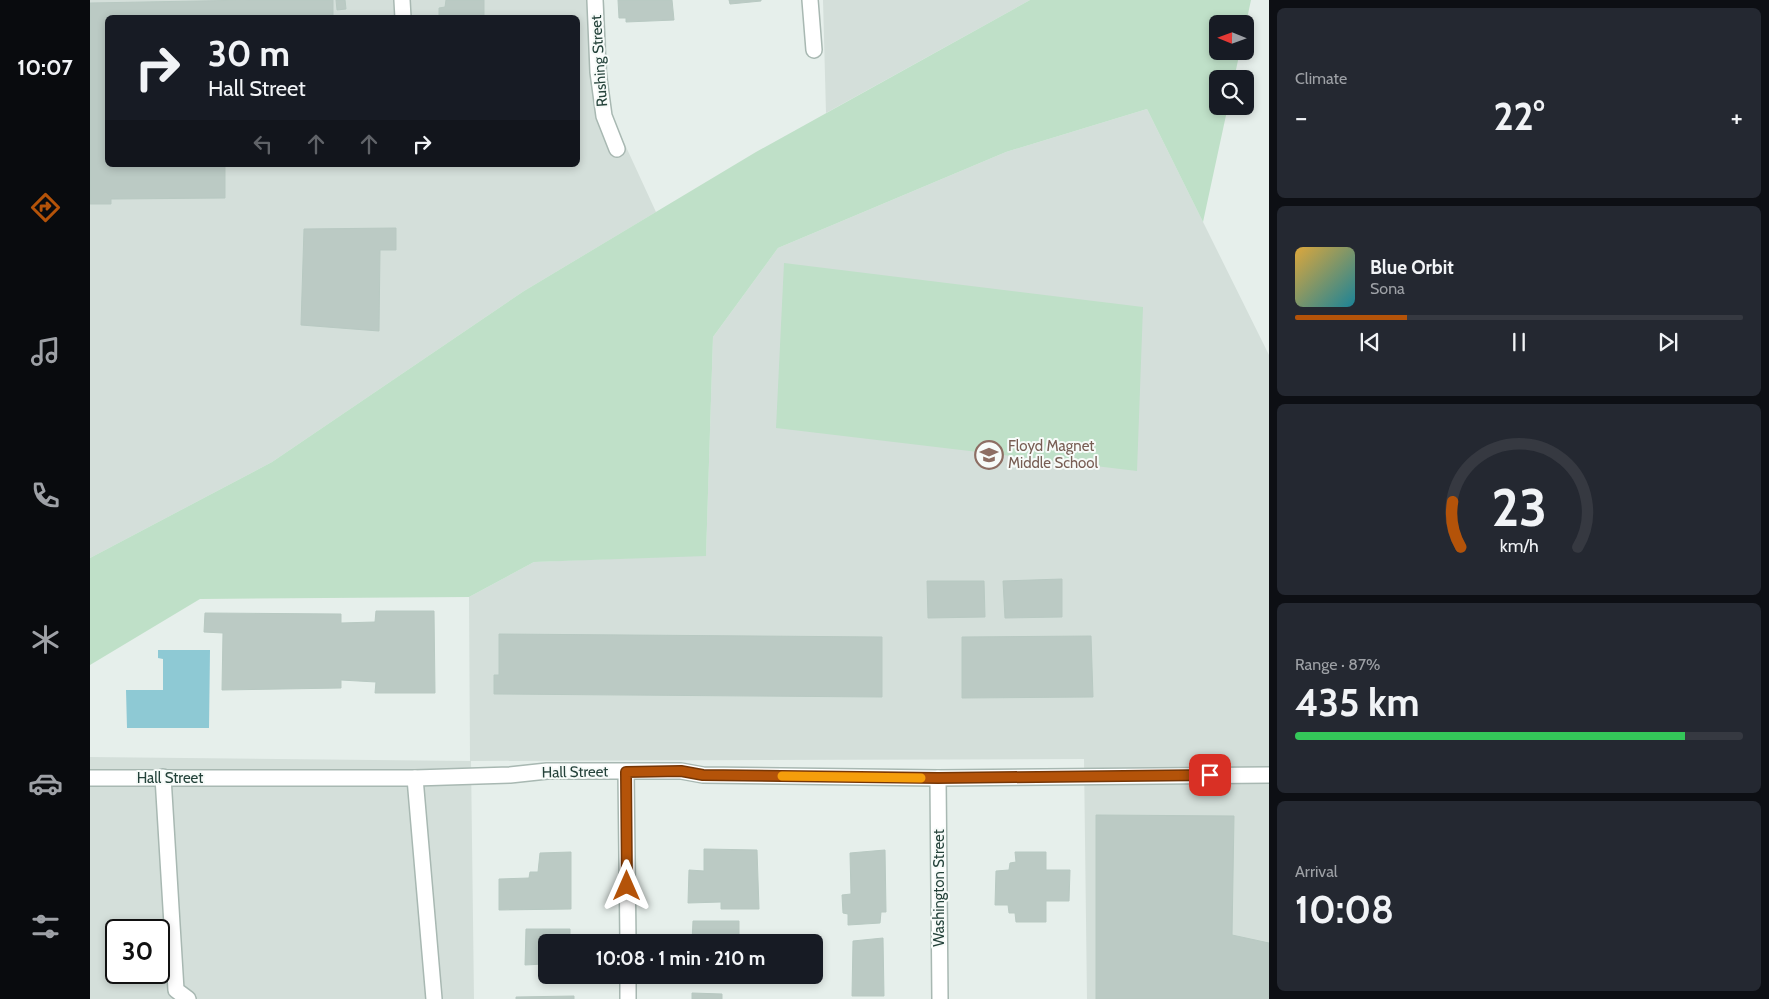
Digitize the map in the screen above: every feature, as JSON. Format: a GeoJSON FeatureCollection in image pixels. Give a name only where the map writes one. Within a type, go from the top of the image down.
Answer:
{"type":"FeatureCollection","features":[{"type":"Feature","properties":{"kind":"street"},"geometry":{"type":"LineString","coordinates":[[402,0],[403,15]]}},
{"type":"Feature","properties":{"kind":"street","name":"Rushing Street"},"geometry":{"type":"LineString","coordinates":[[595,0],[598,72],[604,116],[618,149]]}},
{"type":"Feature","properties":{"kind":"street"},"geometry":{"type":"LineString","coordinates":[[810,0],[814,50]]}},
{"type":"Feature","properties":{"kind":"street","name":"Hall Street"},"geometry":{"type":"LineString","coordinates":[[90,778],[415,778],[510,776],[547,772],[681,771],[703,775],[938,778],[1269,775]]}},
{"type":"Feature","properties":{"kind":"street"},"geometry":{"type":"LineString","coordinates":[[626,772],[628,934]]}},
{"type":"Feature","properties":{"kind":"street"},"geometry":{"type":"LineString","coordinates":[[163,778],[176,990],[188,999]]}},
{"type":"Feature","properties":{"kind":"street"},"geometry":{"type":"LineString","coordinates":[[415,778],[434,999]]}},
{"type":"Feature","properties":{"kind":"street","name":"Washington Street"},"geometry":{"type":"LineString","coordinates":[[938,778],[940,999]]}},
{"type":"Feature","properties":{"kind":"street"},"geometry":{"type":"LineString","coordinates":[[628,984],[628,999]]}},
{"type":"Feature","properties":{"kind":"shaded area"},"geometry":{"type":"Polygon","coordinates":[[[90,0],[604,0],[610,112],[656,212],[524,291],[272,462],[90,558],[90,0]]]}},
{"type":"Feature","properties":{"kind":"shaded area"},"geometry":{"type":"Polygon","coordinates":[[[823,0],[1030,0],[826,113],[823,0]]]}},
{"type":"Feature","properties":{"kind":"shaded area","name":"Floyd Magnet Middle School"},"geometry":{"type":"Polygon","coordinates":[[[1147,109],[1269,355],[1269,999],[1087,999],[1084,759],[471,761],[474,999],[90,999],[90,757],[470,761],[469,597],[534,562],[706,555],[713,337],[778,248],[1006,152],[1147,109]]]}},
{"type":"Feature","properties":{"kind":"green space"},"geometry":{"type":"Polygon","coordinates":[[[1030,0],[1251,0],[1248,15],[1209,15],[1209,60],[1238,60],[1236,70],[1209,70],[1209,115],[1226,115],[1203,222],[1147,109],[1006,152],[778,248],[713,337],[706,556],[534,562],[469,597],[200,599],[90,665],[90,558],[272,462],[524,291],[756,152],[1030,0]]]}},
{"type":"Feature","properties":{"kind":"green space"},"geometry":{"type":"Polygon","coordinates":[[[784,263],[1143,307],[1137,471],[776,428],[784,263]]]}},
{"type":"Feature","properties":{"kind":"water"},"geometry":{"type":"Polygon","coordinates":[[[158,650],[210,650],[209,728],[127,728],[126,690],[163,690],[163,659],[158,658],[158,650]]]}},
{"type":"Feature","properties":{"kind":"building"},"geometry":{"type":"Polygon","coordinates":[[[333,0],[333,15],[105,15],[105,167],[225,167],[225,198],[111,199],[111,204],[90,204],[90,3],[333,0]]]}},
{"type":"Feature","properties":{"kind":"building"},"geometry":{"type":"Polygon","coordinates":[[[336,0],[345,0],[346,9],[337,10],[336,0]]]}},
{"type":"Feature","properties":{"kind":"building"},"geometry":{"type":"Polygon","coordinates":[[[446,0],[484,0],[484,15],[439,15],[439,8],[445,7],[446,0]]]}},
{"type":"Feature","properties":{"kind":"building"},"geometry":{"type":"Polygon","coordinates":[[[618,0],[672,0],[674,20],[626,22],[626,18],[619,18],[618,0]]]}},
{"type":"Feature","properties":{"kind":"building"},"geometry":{"type":"Polygon","coordinates":[[[729,0],[761,0],[761,1],[730,4],[729,0]]]}},
{"type":"Feature","properties":{"kind":"building"},"geometry":{"type":"Polygon","coordinates":[[[396,228],[396,250],[380,250],[379,331],[301,325],[304,229],[396,228]]]}},
{"type":"Feature","properties":{"kind":"building"},"geometry":{"type":"Polygon","coordinates":[[[1062,579],[1062,617],[1005,618],[1003,581],[1062,579]]]}},
{"type":"Feature","properties":{"kind":"building"},"geometry":{"type":"Polygon","coordinates":[[[927,581],[984,581],[985,617],[928,618],[927,581]]]}},
{"type":"Feature","properties":{"kind":"building"},"geometry":{"type":"Polygon","coordinates":[[[376,611],[434,611],[435,693],[375,693],[376,682],[341,680],[341,688],[222,690],[223,633],[204,632],[205,613],[341,614],[341,623],[375,622],[376,611]]]}},
{"type":"Feature","properties":{"kind":"building"},"geometry":{"type":"Polygon","coordinates":[[[499,634],[882,637],[882,697],[494,694],[494,675],[499,675],[499,634]]]}},
{"type":"Feature","properties":{"kind":"building"},"geometry":{"type":"Polygon","coordinates":[[[1091,636],[1093,697],[962,698],[962,637],[1091,636]]]}},
{"type":"Feature","properties":{"kind":"building"},"geometry":{"type":"Polygon","coordinates":[[[1096,815],[1234,816],[1232,935],[1269,943],[1269,999],[1096,999],[1096,815]]]}},
{"type":"Feature","properties":{"kind":"building"},"geometry":{"type":"Polygon","coordinates":[[[704,849],[757,850],[759,909],[721,909],[721,902],[688,903],[689,870],[704,871],[704,849]]]}},
{"type":"Feature","properties":{"kind":"building"},"geometry":{"type":"Polygon","coordinates":[[[885,850],[886,912],[881,912],[880,923],[848,925],[848,914],[843,913],[842,895],[851,894],[850,853],[885,850]]]}},
{"type":"Feature","properties":{"kind":"building"},"geometry":{"type":"Polygon","coordinates":[[[571,852],[571,909],[499,910],[499,879],[529,878],[530,872],[538,872],[540,853],[571,852]]]}},
{"type":"Feature","properties":{"kind":"building"},"geometry":{"type":"Polygon","coordinates":[[[1015,852],[1046,852],[1046,870],[1070,870],[1069,901],[1046,901],[1046,922],[1016,922],[1015,913],[1009,913],[1008,905],[995,905],[996,871],[1009,870],[1010,863],[1016,862],[1015,852]]]}},
{"type":"Feature","properties":{"kind":"building"},"geometry":{"type":"Polygon","coordinates":[[[693,921],[739,921],[739,934],[692,934],[693,921]]]}},
{"type":"Feature","properties":{"kind":"building"},"geometry":{"type":"Polygon","coordinates":[[[526,929],[570,929],[570,934],[538,934],[538,964],[525,965],[526,929]]]}},
{"type":"Feature","properties":{"kind":"building"},"geometry":{"type":"Polygon","coordinates":[[[883,938],[884,996],[852,996],[853,941],[883,938]]]}},
{"type":"Feature","properties":{"kind":"building"},"geometry":{"type":"Polygon","coordinates":[[[692,993],[722,994],[722,999],[692,999],[692,993]]]}},
{"type":"Feature","properties":{"kind":"building"},"geometry":{"type":"Polygon","coordinates":[[[574,996],[574,999],[516,999],[516,997],[574,996]]]}},
{"type":"Feature","properties":{"kind":"slow traffic"},"geometry":{"type":"LineString","coordinates":[[782,776],[921,778]]}},
{"type":"Feature","properties":{"kind":"place","name":"Floyd Magnet Middle School"},"geometry":{"type":"Point","coordinates":[989,455]}},
{"type":"Feature","properties":{"kind":"route"},"geometry":{"type":"LineString","coordinates":[[627,886],[626,772],[681,771],[703,775],[938,778],[1210,775]]}}]}
